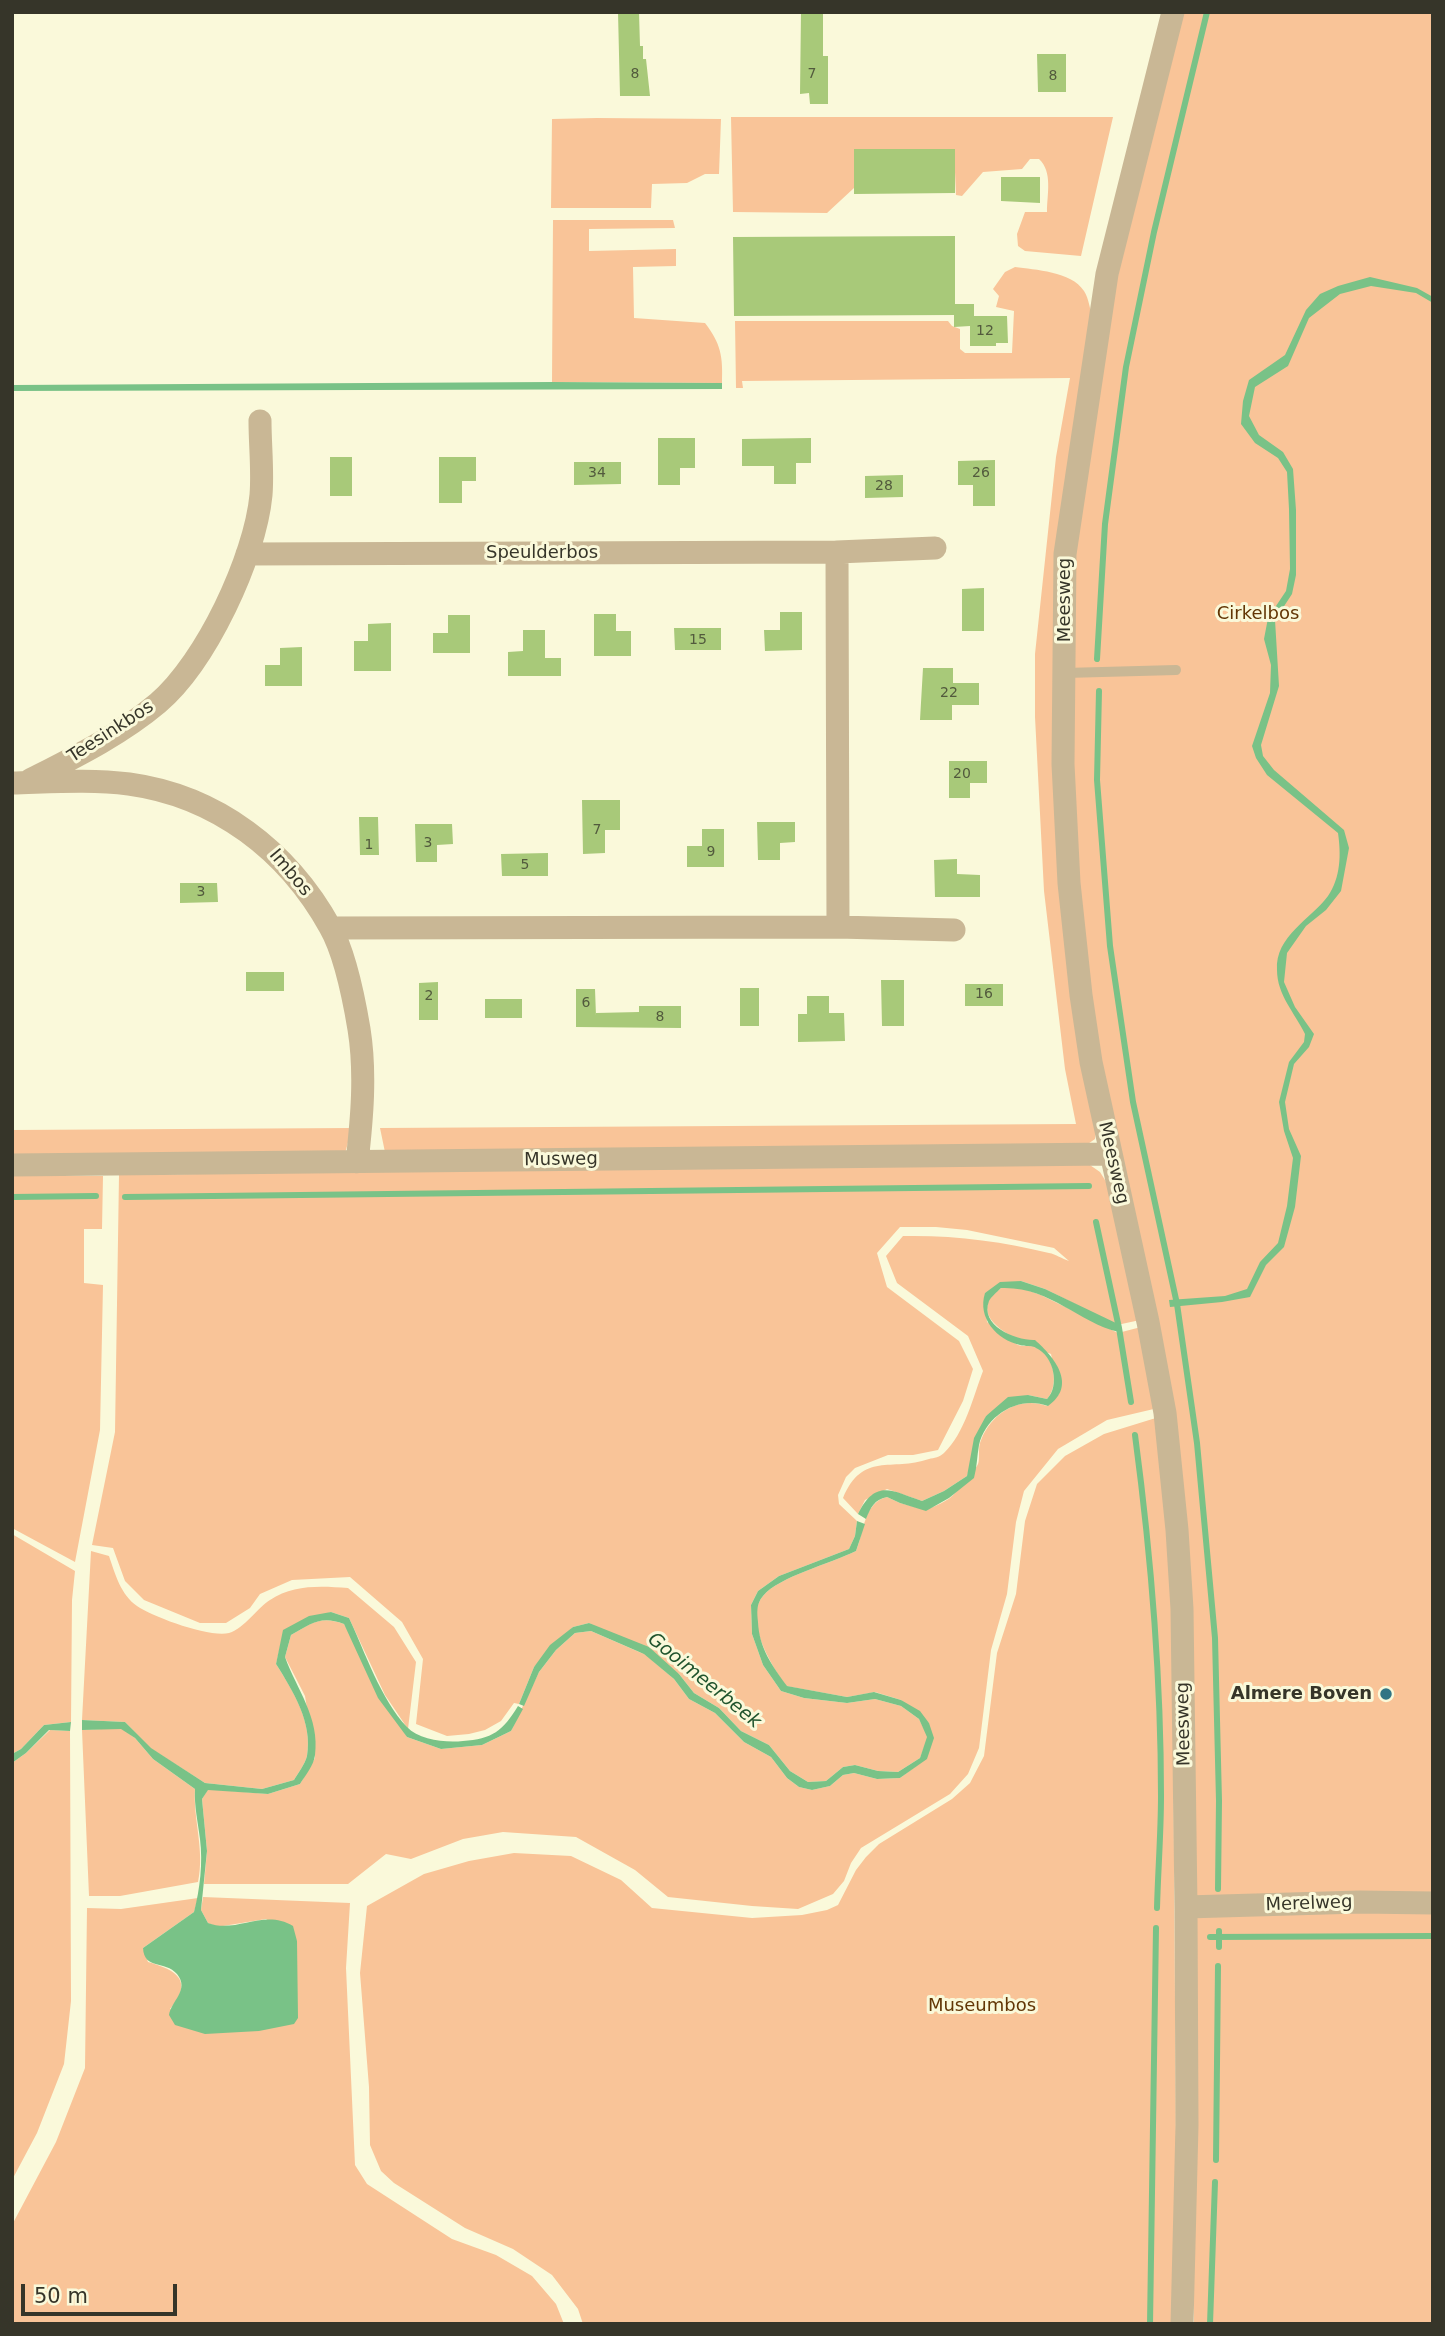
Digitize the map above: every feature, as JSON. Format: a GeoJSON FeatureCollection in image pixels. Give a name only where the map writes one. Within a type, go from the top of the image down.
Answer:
{"type":"FeatureCollection","features":[{"type":"Feature","properties":{"kind":"street","name":"Meesweg"},"geometry":{"type":"LineString","coordinates":[[1173,12],[1107,274],[1065,554],[1063,764],[1069,883],[1081,995],[1091,1062],[1148,1322],[1169,1446],[1182,1609],[1187,2125],[1182,2324]]}},
{"type":"Feature","properties":{"kind":"street","name":"Teesinkbos"},"geometry":{"type":"LineString","coordinates":[[17,785],[120,731],[160,701],[187,671],[220,620],[247,554],[261,497],[260,421]]}},
{"type":"Feature","properties":{"kind":"street","name":"Speulderbos"},"geometry":{"type":"LineString","coordinates":[[247,554],[837,552],[936,548]]}},
{"type":"Feature","properties":{"kind":"street"},"geometry":{"type":"LineString","coordinates":[[837,552],[838,927]]}},
{"type":"Feature","properties":{"kind":"street","name":"Imbos"},"geometry":{"type":"LineString","coordinates":[[17,785],[130,784],[201,804],[229,818],[275,852],[302,885],[331,928],[351,986],[359,1032],[363,1108],[357,1162]]}},
{"type":"Feature","properties":{"kind":"street"},"geometry":{"type":"LineString","coordinates":[[331,928],[838,927],[954,930]]}},
{"type":"Feature","properties":{"kind":"street","name":"Musweg"},"geometry":{"type":"LineString","coordinates":[[12,1165],[1110,1154]]}},
{"type":"Feature","properties":{"kind":"street","name":"Merelweg"},"geometry":{"type":"LineString","coordinates":[[1186,1907],[1360,1902],[1433,1903]]}},
{"type":"Feature","properties":{"kind":"lane"},"geometry":{"type":"LineString","coordinates":[[1065,673],[1176,670]]}},
{"type":"Feature","properties":{"kind":"green space","name":"Cirkelbos"},"geometry":{"type":"Polygon","coordinates":[[[1179,12],[1433,12],[1433,2324],[1194,2324],[1183,1525],[1097,1046],[1076,883],[1071,787],[1073,576],[1103,340],[1179,12]]]}},
{"type":"Feature","properties":{"kind":"green space"},"geometry":{"type":"Polygon","coordinates":[[[731,117],[1113,117],[1081,256],[1025,251],[1018,246],[1017,234],[1025,212],[1047,212],[1048,177],[1039,159],[1030,159],[1022,169],[983,172],[962,196],[956,195],[954,149],[854,149],[854,188],[827,213],[733,212],[731,117]]]}},
{"type":"Feature","properties":{"kind":"green space"},"geometry":{"type":"Polygon","coordinates":[[[552,119],[721,119],[719,174],[705,174],[687,183],[652,184],[651,208],[551,208],[552,119]]]}},
{"type":"Feature","properties":{"kind":"green space"},"geometry":{"type":"Polygon","coordinates":[[[553,220],[673,220],[675,228],[589,229],[589,251],[676,249],[676,266],[633,267],[634,318],[705,323],[715,337],[720,351],[722,383],[552,382],[553,220]]]}},
{"type":"Feature","properties":{"kind":"green space"},"geometry":{"type":"Polygon","coordinates":[[[1015,267],[1071,279],[1084,291],[1092,318],[1057,671],[1095,1139],[1082,1148],[386,1157],[380,1128],[1076,1124],[1065,1069],[1044,891],[1035,717],[1035,654],[1056,457],[1070,378],[742,381],[743,388],[736,388],[735,321],[948,321],[960,329],[960,349],[965,353],[1012,353],[1014,311],[996,307],[999,296],[993,289],[1005,272],[1015,267]]]}},
{"type":"Feature","properties":{"kind":"green space"},"geometry":{"type":"Polygon","coordinates":[[[352,1128],[344,1157],[12,1158],[12,1130],[352,1128]]]}},
{"type":"Feature","properties":{"kind":"green space"},"geometry":{"type":"Polygon","coordinates":[[[1087,1163],[1100,1172],[1110,1188],[1140,1320],[1117,1325],[1045,1289],[1021,1281],[985,1293],[987,1322],[1014,1343],[1035,1347],[1047,1356],[1054,1378],[1051,1393],[1047,1399],[1028,1395],[986,1416],[967,1476],[944,1491],[922,1501],[887,1489],[865,1500],[858,1514],[843,1498],[851,1483],[869,1468],[915,1462],[942,1454],[963,1425],[983,1371],[968,1336],[897,1283],[886,1256],[903,1236],[922,1236],[1013,1245],[1069,1261],[1054,1248],[967,1230],[900,1227],[877,1253],[887,1287],[959,1341],[973,1369],[963,1401],[938,1450],[913,1455],[888,1455],[855,1468],[846,1477],[838,1495],[839,1504],[857,1521],[855,1536],[849,1549],[779,1576],[758,1591],[751,1605],[752,1634],[763,1665],[781,1691],[804,1698],[847,1703],[875,1699],[901,1706],[919,1719],[928,1737],[920,1758],[898,1772],[878,1771],[855,1765],[843,1767],[826,1781],[808,1782],[790,1771],[769,1745],[741,1731],[719,1708],[694,1693],[679,1674],[589,1623],[573,1627],[534,1667],[519,1704],[514,1703],[501,1721],[485,1730],[447,1736],[416,1724],[423,1659],[402,1622],[350,1577],[292,1580],[260,1594],[250,1608],[226,1623],[200,1623],[144,1600],[125,1581],[113,1548],[92,1545],[115,1432],[119,1175],[1087,1163]]]}},
{"type":"Feature","properties":{"kind":"green space"},"geometry":{"type":"Polygon","coordinates":[[[12,1176],[103,1176],[102,1229],[84,1229],[84,1283],[103,1285],[100,1430],[75,1562],[12,1528],[12,1176]]]}},
{"type":"Feature","properties":{"kind":"green space"},"geometry":{"type":"Polygon","coordinates":[[[1001,1288],[1021,1288],[1041,1295],[1118,1333],[1141,1327],[1158,1408],[1107,1420],[1058,1449],[1024,1491],[1016,1522],[1007,1594],[991,1650],[979,1748],[968,1774],[950,1794],[861,1848],[844,1881],[833,1894],[798,1909],[668,1897],[635,1870],[576,1837],[503,1832],[463,1839],[411,1859],[386,1854],[348,1884],[204,1884],[207,1851],[202,1799],[208,1789],[268,1794],[300,1784],[315,1758],[305,1696],[285,1657],[291,1635],[322,1620],[344,1624],[407,1737],[441,1749],[482,1745],[511,1731],[539,1672],[556,1650],[575,1633],[591,1631],[646,1655],[674,1679],[689,1699],[715,1713],[744,1742],[771,1757],[787,1778],[799,1787],[812,1790],[830,1786],[843,1775],[854,1773],[877,1779],[900,1778],[927,1758],[929,1723],[901,1700],[875,1692],[847,1697],[786,1686],[767,1655],[756,1617],[763,1596],[770,1589],[856,1551],[869,1511],[879,1500],[887,1497],[926,1510],[950,1498],[979,1462],[980,1443],[984,1433],[998,1416],[1015,1405],[1036,1403],[1047,1406],[1059,1394],[1051,1354],[1009,1335],[991,1319],[987,1310],[989,1300],[1001,1288]]]}},
{"type":"Feature","properties":{"kind":"green space","name":"Museumbos"},"geometry":{"type":"Polygon","coordinates":[[[1159,1417],[1172,1569],[1176,2141],[1173,2324],[583,2324],[578,2309],[552,2275],[513,2249],[465,2228],[394,2183],[381,2171],[370,2145],[369,2087],[360,1973],[367,1906],[424,1874],[469,1861],[514,1853],[571,1856],[621,1880],[652,1908],[752,1918],[802,1915],[838,1905],[866,1857],[879,1844],[952,1799],[970,1783],[984,1756],[997,1653],[1016,1594],[1025,1521],[1037,1484],[1065,1456],[1104,1434],[1159,1417]]]}},
{"type":"Feature","properties":{"kind":"green space"},"geometry":{"type":"Polygon","coordinates":[[[12,1534],[75,1571],[72,1600],[71,1722],[44,1725],[21,1749],[12,1754],[12,1534]]]}},
{"type":"Feature","properties":{"kind":"green space"},"geometry":{"type":"Polygon","coordinates":[[[91,1551],[109,1556],[123,1590],[137,1606],[168,1621],[220,1634],[235,1630],[265,1603],[288,1591],[318,1587],[348,1588],[394,1627],[416,1662],[408,1729],[385,1695],[349,1618],[331,1612],[284,1630],[276,1664],[295,1696],[307,1731],[307,1756],[294,1780],[262,1789],[205,1783],[150,1748],[125,1722],[82,1720],[91,1551]]]}},
{"type":"Feature","properties":{"kind":"green space"},"geometry":{"type":"Polygon","coordinates":[[[121,1728],[135,1738],[153,1759],[195,1789],[200,1847],[198,1882],[120,1896],[89,1896],[82,1730],[121,1728]]]}},
{"type":"Feature","properties":{"kind":"green space"},"geometry":{"type":"Polygon","coordinates":[[[50,1730],[70,1731],[71,2001],[64,2064],[37,2133],[12,2180],[12,1763],[50,1730]]]}},
{"type":"Feature","properties":{"kind":"green space"},"geometry":{"type":"Polygon","coordinates":[[[203,1897],[350,1903],[346,1968],[355,2165],[367,2184],[452,2239],[496,2255],[532,2276],[556,2304],[564,2324],[12,2324],[12,2225],[56,2142],[85,2068],[87,1908],[121,1909],[198,1898],[194,1912],[143,1948],[148,1962],[167,1969],[179,1978],[181,1991],[170,2009],[243,2031],[259,2031],[297,1993],[297,1941],[266,1919],[217,1927],[208,1923],[201,1910],[203,1897]]]}},
{"type":"Feature","properties":{"kind":"shaded area"},"geometry":{"type":"Polygon","coordinates":[[[1370,277],[1417,288],[1433,297],[1433,303],[1416,293],[1371,286],[1340,294],[1309,318],[1288,366],[1255,387],[1249,416],[1259,435],[1283,452],[1293,469],[1296,510],[1296,575],[1292,594],[1275,620],[1279,686],[1261,745],[1263,756],[1274,770],[1344,830],[1349,848],[1341,891],[1326,910],[1306,926],[1287,953],[1284,982],[1295,1007],[1314,1034],[1309,1047],[1294,1064],[1285,1102],[1289,1129],[1301,1156],[1295,1207],[1284,1247],[1266,1265],[1250,1297],[1170,1307],[1169,1300],[1225,1296],[1247,1289],[1260,1262],[1278,1243],[1287,1206],[1293,1158],[1284,1131],[1279,1102],[1289,1062],[1304,1042],[1305,1034],[1280,988],[1278,958],[1282,947],[1295,929],[1328,896],[1339,865],[1338,833],[1267,775],[1252,746],[1270,693],[1271,665],[1264,639],[1268,618],[1286,591],[1290,569],[1289,509],[1287,472],[1278,458],[1255,443],[1241,424],[1243,401],[1249,380],[1285,355],[1306,310],[1320,294],[1370,277]]]}},
{"type":"Feature","properties":{"kind":"shaded area"},"geometry":{"type":"Polygon","coordinates":[[[722,383],[722,389],[12,391],[12,385],[722,383]]]}},
{"type":"Feature","properties":{"kind":"shaded area"},"geometry":{"type":"Polygon","coordinates":[[[1021,1281],[1045,1289],[1118,1324],[1119,1332],[1090,1321],[1049,1298],[1018,1289],[1001,1288],[989,1301],[989,1318],[994,1325],[1010,1335],[1035,1340],[1049,1355],[1062,1380],[1057,1398],[1048,1406],[1026,1403],[1005,1410],[996,1417],[983,1434],[979,1445],[974,1478],[949,1498],[926,1511],[887,1497],[874,1505],[866,1519],[858,1514],[871,1495],[878,1491],[893,1491],[922,1501],[944,1491],[967,1476],[974,1438],[986,1416],[1008,1397],[1028,1395],[1047,1399],[1054,1379],[1047,1358],[1034,1347],[1022,1346],[997,1333],[986,1319],[984,1311],[985,1293],[1000,1282],[1021,1281]]]}},
{"type":"Feature","properties":{"kind":"shaded area","name":"Gooimeerbeek"},"geometry":{"type":"Polygon","coordinates":[[[857,1521],[865,1524],[856,1551],[780,1583],[763,1596],[757,1615],[759,1631],[767,1656],[787,1686],[847,1697],[874,1692],[901,1700],[920,1711],[929,1723],[934,1738],[927,1759],[900,1778],[877,1779],[854,1773],[843,1775],[830,1786],[812,1790],[799,1787],[787,1778],[771,1757],[744,1742],[715,1713],[689,1699],[674,1679],[644,1654],[591,1631],[575,1633],[556,1650],[539,1672],[524,1706],[519,1704],[534,1667],[550,1645],[573,1627],[589,1623],[649,1647],[679,1674],[694,1693],[719,1708],[741,1731],[769,1745],[790,1771],[808,1782],[826,1781],[843,1767],[855,1765],[878,1771],[898,1772],[920,1758],[927,1737],[919,1719],[901,1706],[875,1699],[847,1703],[804,1698],[781,1691],[763,1665],[752,1634],[751,1605],[758,1591],[779,1576],[849,1549],[855,1536],[857,1521]]]}},
{"type":"Feature","properties":{"kind":"shaded area"},"geometry":{"type":"Polygon","coordinates":[[[331,1612],[349,1618],[389,1703],[407,1727],[418,1735],[449,1741],[482,1738],[502,1728],[518,1706],[523,1709],[511,1731],[482,1745],[441,1749],[407,1737],[378,1698],[344,1624],[323,1620],[291,1635],[285,1657],[311,1716],[316,1742],[314,1759],[300,1784],[268,1794],[208,1790],[202,1799],[207,1851],[201,1910],[208,1923],[219,1926],[271,1919],[293,1926],[297,1941],[298,2018],[294,2024],[259,2031],[205,2034],[175,2025],[169,2015],[181,1990],[180,1980],[172,1970],[147,1959],[143,1948],[194,1912],[201,1857],[195,1789],[153,1759],[135,1738],[121,1729],[82,1730],[82,1720],[125,1722],[151,1748],[205,1783],[262,1789],[294,1780],[306,1759],[308,1744],[300,1708],[276,1664],[283,1630],[309,1616],[331,1612]]]}},
{"type":"Feature","properties":{"kind":"shaded area"},"geometry":{"type":"Polygon","coordinates":[[[71,1722],[70,1731],[49,1730],[12,1763],[12,1754],[21,1749],[44,1725],[71,1722]]]}},
{"type":"Feature","properties":{"kind":"building"},"geometry":{"type":"Polygon","coordinates":[[[618,12],[639,12],[640,46],[643,46],[643,59],[646,59],[650,96],[620,96],[618,12]]]}},
{"type":"Feature","properties":{"kind":"building"},"geometry":{"type":"Polygon","coordinates":[[[801,12],[823,12],[823,56],[828,56],[828,104],[810,104],[809,93],[800,94],[801,12]]]}},
{"type":"Feature","properties":{"kind":"building"},"geometry":{"type":"Polygon","coordinates":[[[1037,54],[1066,54],[1066,92],[1038,92],[1037,54]]]}},
{"type":"Feature","properties":{"kind":"building"},"geometry":{"type":"Polygon","coordinates":[[[854,149],[955,149],[955,193],[854,194],[854,149]]]}},
{"type":"Feature","properties":{"kind":"building"},"geometry":{"type":"Polygon","coordinates":[[[1001,177],[1040,177],[1040,203],[1001,201],[1001,177]]]}},
{"type":"Feature","properties":{"kind":"building"},"geometry":{"type":"Polygon","coordinates":[[[955,236],[955,304],[974,304],[974,316],[1007,316],[1008,343],[970,346],[970,326],[954,327],[954,315],[734,316],[733,237],[955,236]]]}},
{"type":"Feature","properties":{"kind":"building"},"geometry":{"type":"Polygon","coordinates":[[[658,438],[695,438],[695,468],[680,468],[680,485],[658,485],[658,438]]]}},
{"type":"Feature","properties":{"kind":"building"},"geometry":{"type":"Polygon","coordinates":[[[811,438],[811,463],[796,463],[796,484],[774,484],[774,466],[742,466],[742,439],[811,438]]]}},
{"type":"Feature","properties":{"kind":"building"},"geometry":{"type":"Polygon","coordinates":[[[330,457],[352,457],[352,496],[330,496],[330,457]]]}},
{"type":"Feature","properties":{"kind":"building"},"geometry":{"type":"Polygon","coordinates":[[[439,457],[476,457],[476,481],[462,481],[462,503],[439,503],[439,457]]]}},
{"type":"Feature","properties":{"kind":"building"},"geometry":{"type":"Polygon","coordinates":[[[995,460],[995,506],[973,506],[973,485],[958,485],[958,461],[995,460]]]}},
{"type":"Feature","properties":{"kind":"building"},"geometry":{"type":"Polygon","coordinates":[[[574,462],[621,462],[621,484],[574,485],[574,462]]]}},
{"type":"Feature","properties":{"kind":"building"},"geometry":{"type":"Polygon","coordinates":[[[903,475],[903,497],[865,498],[865,476],[903,475]]]}},
{"type":"Feature","properties":{"kind":"building"},"geometry":{"type":"Polygon","coordinates":[[[984,588],[984,631],[962,631],[962,589],[984,588]]]}},
{"type":"Feature","properties":{"kind":"building"},"geometry":{"type":"Polygon","coordinates":[[[780,612],[802,612],[802,650],[765,651],[764,630],[780,630],[780,612]]]}},
{"type":"Feature","properties":{"kind":"building"},"geometry":{"type":"Polygon","coordinates":[[[594,614],[616,614],[616,631],[631,631],[631,656],[594,656],[594,614]]]}},
{"type":"Feature","properties":{"kind":"building"},"geometry":{"type":"Polygon","coordinates":[[[448,615],[470,615],[470,653],[433,653],[433,633],[448,633],[448,615]]]}},
{"type":"Feature","properties":{"kind":"building"},"geometry":{"type":"Polygon","coordinates":[[[391,623],[391,671],[354,671],[354,641],[368,641],[368,624],[391,623]]]}},
{"type":"Feature","properties":{"kind":"building"},"geometry":{"type":"Polygon","coordinates":[[[674,628],[721,628],[721,650],[675,650],[674,628]]]}},
{"type":"Feature","properties":{"kind":"building"},"geometry":{"type":"Polygon","coordinates":[[[523,630],[545,630],[545,658],[561,658],[561,676],[508,676],[508,652],[523,651],[523,630]]]}},
{"type":"Feature","properties":{"kind":"building"},"geometry":{"type":"Polygon","coordinates":[[[302,647],[302,686],[265,686],[265,665],[280,665],[280,648],[302,647]]]}},
{"type":"Feature","properties":{"kind":"building"},"geometry":{"type":"Polygon","coordinates":[[[923,668],[953,668],[953,683],[979,683],[979,705],[952,705],[952,720],[920,720],[923,668]]]}},
{"type":"Feature","properties":{"kind":"building"},"geometry":{"type":"Polygon","coordinates":[[[949,761],[987,761],[987,783],[970,783],[970,798],[949,798],[949,761]]]}},
{"type":"Feature","properties":{"kind":"building"},"geometry":{"type":"Polygon","coordinates":[[[582,800],[620,800],[620,830],[605,830],[605,853],[583,854],[582,800]]]}},
{"type":"Feature","properties":{"kind":"building"},"geometry":{"type":"Polygon","coordinates":[[[359,817],[378,817],[379,855],[360,855],[359,817]]]}},
{"type":"Feature","properties":{"kind":"building"},"geometry":{"type":"Polygon","coordinates":[[[757,822],[795,822],[795,842],[780,843],[780,860],[758,860],[757,822]]]}},
{"type":"Feature","properties":{"kind":"building"},"geometry":{"type":"Polygon","coordinates":[[[415,824],[452,824],[453,844],[437,845],[437,862],[416,862],[415,824]]]}},
{"type":"Feature","properties":{"kind":"building"},"geometry":{"type":"Polygon","coordinates":[[[702,829],[724,829],[724,867],[687,867],[687,846],[702,846],[702,829]]]}},
{"type":"Feature","properties":{"kind":"building"},"geometry":{"type":"Polygon","coordinates":[[[548,853],[548,876],[502,876],[501,854],[548,853]]]}},
{"type":"Feature","properties":{"kind":"building"},"geometry":{"type":"Polygon","coordinates":[[[957,859],[957,874],[980,875],[980,897],[935,897],[934,860],[957,859]]]}},
{"type":"Feature","properties":{"kind":"building"},"geometry":{"type":"Polygon","coordinates":[[[180,883],[217,883],[218,902],[180,903],[180,883]]]}},
{"type":"Feature","properties":{"kind":"building"},"geometry":{"type":"Polygon","coordinates":[[[246,972],[284,972],[284,991],[246,991],[246,972]]]}},
{"type":"Feature","properties":{"kind":"building"},"geometry":{"type":"Polygon","coordinates":[[[881,980],[904,980],[904,1026],[882,1026],[881,980]]]}},
{"type":"Feature","properties":{"kind":"building"},"geometry":{"type":"Polygon","coordinates":[[[438,982],[438,1020],[419,1020],[419,983],[438,982]]]}},
{"type":"Feature","properties":{"kind":"building"},"geometry":{"type":"Polygon","coordinates":[[[965,984],[1003,984],[1003,1006],[965,1006],[965,984]]]}},
{"type":"Feature","properties":{"kind":"building"},"geometry":{"type":"Polygon","coordinates":[[[740,988],[759,988],[759,1026],[740,1026],[740,988]]]}},
{"type":"Feature","properties":{"kind":"building"},"geometry":{"type":"Polygon","coordinates":[[[576,989],[595,989],[596,1016],[596,1013],[639,1012],[639,1006],[681,1006],[681,1028],[576,1027],[576,989]]]}},
{"type":"Feature","properties":{"kind":"building"},"geometry":{"type":"Polygon","coordinates":[[[807,996],[829,996],[829,1013],[844,1013],[845,1041],[798,1042],[798,1014],[807,1014],[807,996]]]}},
{"type":"Feature","properties":{"kind":"building"},"geometry":{"type":"Polygon","coordinates":[[[485,999],[522,999],[522,1018],[485,1018],[485,999]]]}},
{"type":"Feature","properties":{"kind":"waterway"},"geometry":{"type":"LineString","coordinates":[[1097,659],[1105,524],[1126,367],[1154,232],[1207,12]]}},
{"type":"Feature","properties":{"kind":"waterway"},"geometry":{"type":"LineString","coordinates":[[1099,691],[1097,780],[1110,946],[1133,1102],[1177,1304],[1197,1443],[1215,1638],[1218,1889]]}},
{"type":"Feature","properties":{"kind":"waterway"},"geometry":{"type":"LineString","coordinates":[[125,1197],[1089,1186]]}},
{"type":"Feature","properties":{"kind":"waterway"},"geometry":{"type":"LineString","coordinates":[[12,1197],[96,1196]]}},
{"type":"Feature","properties":{"kind":"waterway"},"geometry":{"type":"LineString","coordinates":[[1096,1222],[1119,1328],[1131,1402]]}},
{"type":"Feature","properties":{"kind":"waterway"},"geometry":{"type":"LineString","coordinates":[[1135,1435],[1146,1525],[1157,1660],[1161,1751],[1157,1908]]}},
{"type":"Feature","properties":{"kind":"waterway"},"geometry":{"type":"LineString","coordinates":[[1150,2324],[1156,1928]]}},
{"type":"Feature","properties":{"kind":"waterway"},"geometry":{"type":"LineString","coordinates":[[1219,1931],[1219,1947]]}},
{"type":"Feature","properties":{"kind":"waterway"},"geometry":{"type":"LineString","coordinates":[[1210,1937],[1433,1936]]}},
{"type":"Feature","properties":{"kind":"waterway"},"geometry":{"type":"LineString","coordinates":[[1216,2160],[1218,1966]]}},
{"type":"Feature","properties":{"kind":"waterway"},"geometry":{"type":"LineString","coordinates":[[1210,2324],[1215,2182]]}},
{"type":"Feature","properties":{"kind":"place","name":"Almere Boven"},"geometry":{"type":"Point","coordinates":[1386,1694]}}]}
